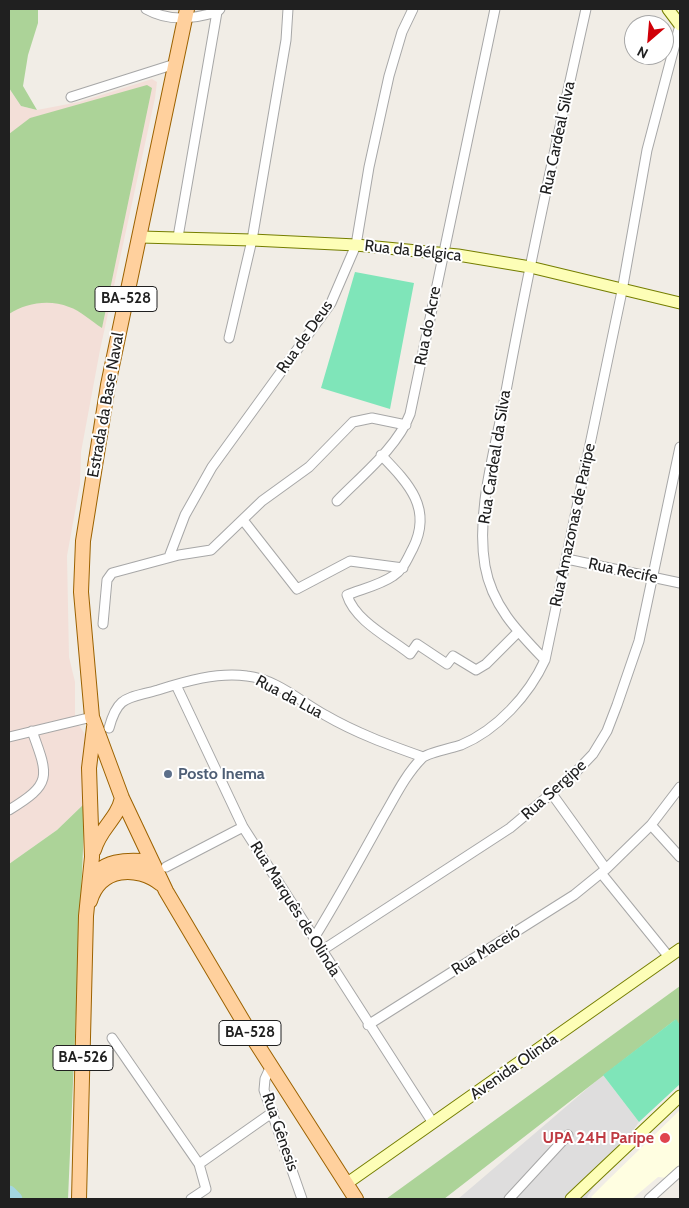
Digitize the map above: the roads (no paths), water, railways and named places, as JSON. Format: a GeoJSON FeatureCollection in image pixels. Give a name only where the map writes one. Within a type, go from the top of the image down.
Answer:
{"type":"FeatureCollection","features":[{"type":"Feature","properties":{"kind":"main road"},"geometry":{"type":"LineString","coordinates":[[668,9],[680,25]]}},
{"type":"Feature","properties":{"kind":"main road","name":"Estrada da Base Naval"},"geometry":{"type":"LineString","coordinates":[[93,722],[81,592],[83,541],[108,385],[186,14]]}},
{"type":"Feature","properties":{"kind":"main road","name":"Rua da Bélgica"},"geometry":{"type":"LineString","coordinates":[[140,237],[356,245],[443,254],[530,267],[622,291],[680,303]]}},
{"type":"Feature","properties":{"kind":"main road","name":"BA-528"},"geometry":{"type":"LineString","coordinates":[[93,722],[122,798],[162,885],[271,1066],[356,1199]]}},
{"type":"Feature","properties":{"kind":"main road","name":"BA-526"},"geometry":{"type":"LineString","coordinates":[[79,1199],[86,916],[92,858],[89,768],[93,722]]}},
{"type":"Feature","properties":{"kind":"main road","name":"BA-526"},"geometry":{"type":"LineString","coordinates":[[92,858],[98,837],[118,813],[122,798]]}},
{"type":"Feature","properties":{"kind":"main road"},"geometry":{"type":"LineString","coordinates":[[88,898],[92,881],[101,869],[125,860],[151,862]]}},
{"type":"Feature","properties":{"kind":"main road"},"geometry":{"type":"LineString","coordinates":[[86,916],[94,892],[100,883],[111,874],[132,871],[144,873],[162,885]]}},
{"type":"Feature","properties":{"kind":"main road","name":"Avenida Olinda"},"geometry":{"type":"LineString","coordinates":[[346,1184],[680,949]]}},
{"type":"Feature","properties":{"kind":"main road"},"geometry":{"type":"LineString","coordinates":[[572,1199],[678,1101]]}},
{"type":"Feature","properties":{"kind":"street"},"geometry":{"type":"LineString","coordinates":[[146,9],[160,15],[219,10],[178,237]]}},
{"type":"Feature","properties":{"kind":"street"},"geometry":{"type":"LineString","coordinates":[[229,338],[252,240],[286,40],[288,9]]}},
{"type":"Feature","properties":{"kind":"street","name":"Rua de Deus"},"geometry":{"type":"LineString","coordinates":[[169,557],[185,515],[229,442],[331,303],[356,245],[369,167],[389,76],[402,32],[413,9]]}},
{"type":"Feature","properties":{"kind":"street","name":"Rua do Acre"},"geometry":{"type":"LineString","coordinates":[[336,501],[381,455],[406,425],[410,414],[495,9]]}},
{"type":"Feature","properties":{"kind":"street","name":"Rua Cardeal Silva"},"geometry":{"type":"LineString","coordinates":[[530,267],[586,9]]}},
{"type":"Feature","properties":{"kind":"street","name":"Rua Amazonas de Paripe"},"geometry":{"type":"LineString","coordinates":[[423,757],[464,743],[492,726],[526,693],[537,677],[545,660],[622,291],[647,150],[680,25]]}},
{"type":"Feature","properties":{"kind":"street"},"geometry":{"type":"LineString","coordinates":[[71,97],[175,64]]}},
{"type":"Feature","properties":{"kind":"street","name":"Rua Cardeal da Silva"},"geometry":{"type":"LineString","coordinates":[[530,267],[484,508],[483,535],[485,566],[492,590],[502,612],[545,660]]}},
{"type":"Feature","properties":{"kind":"street"},"geometry":{"type":"LineString","coordinates":[[103,624],[107,580],[110,575],[169,557],[211,550],[262,501],[309,467],[353,422],[372,418],[406,425]]}},
{"type":"Feature","properties":{"kind":"street","name":"Rua Sergipe"},"geometry":{"type":"LineString","coordinates":[[321,951],[510,828],[552,794],[593,754],[607,731],[639,641],[680,447]]}},
{"type":"Feature","properties":{"kind":"street"},"geometry":{"type":"LineString","coordinates":[[381,455],[406,480],[420,510],[421,529],[403,568],[383,581],[347,595],[350,603],[365,620],[410,654],[417,644],[447,664],[453,656],[476,670],[486,664],[518,632]]}},
{"type":"Feature","properties":{"kind":"street"},"geometry":{"type":"LineString","coordinates":[[243,520],[297,589],[350,561],[403,568]]}},
{"type":"Feature","properties":{"kind":"street","name":"Rua Recife"},"geometry":{"type":"LineString","coordinates":[[567,558],[680,583]]}},
{"type":"Feature","properties":{"kind":"street","name":"Rua da Lua"},"geometry":{"type":"LineString","coordinates":[[109,728],[118,704],[127,699],[192,680],[234,675],[256,678],[275,685],[363,735],[423,757]]}},
{"type":"Feature","properties":{"kind":"street","name":"Rua Marquês de Olinda"},"geometry":{"type":"LineString","coordinates":[[176,684],[243,827],[368,1025],[433,1123]]}},
{"type":"Feature","properties":{"kind":"street"},"geometry":{"type":"LineString","coordinates":[[9,737],[32,731],[93,722]]}},
{"type":"Feature","properties":{"kind":"street"},"geometry":{"type":"LineString","coordinates":[[9,810],[34,794],[44,779],[45,770],[32,731]]}},
{"type":"Feature","properties":{"kind":"street"},"geometry":{"type":"LineString","coordinates":[[314,938],[401,787],[423,757]]}},
{"type":"Feature","properties":{"kind":"street","name":"Rua Maceió"},"geometry":{"type":"LineString","coordinates":[[368,1025],[574,895],[603,871],[651,825],[680,787]]}},
{"type":"Feature","properties":{"kind":"street"},"geometry":{"type":"LineString","coordinates":[[552,794],[603,871],[669,957]]}},
{"type":"Feature","properties":{"kind":"street"},"geometry":{"type":"LineString","coordinates":[[651,825],[680,857]]}},
{"type":"Feature","properties":{"kind":"street"},"geometry":{"type":"LineString","coordinates":[[162,885],[162,876],[166,868],[243,827]]}},
{"type":"Feature","properties":{"kind":"street"},"geometry":{"type":"LineString","coordinates":[[151,862],[166,868]]}},
{"type":"Feature","properties":{"kind":"street"},"geometry":{"type":"LineString","coordinates":[[112,1038],[199,1164],[206,1190],[191,1199]]}},
{"type":"Feature","properties":{"kind":"street","name":"Rua Gênesis"},"geometry":{"type":"LineString","coordinates":[[271,1066],[264,1085],[302,1199]]}},
{"type":"Feature","properties":{"kind":"street"},"geometry":{"type":"LineString","coordinates":[[199,1164],[273,1112]]}},
{"type":"Feature","properties":{"kind":"street"},"geometry":{"type":"LineString","coordinates":[[509,1199],[568,1135]]}},
{"type":"Feature","properties":{"kind":"street"},"geometry":{"type":"LineString","coordinates":[[655,1197],[680,1171]]}},
{"type":"Feature","properties":{"kind":"waterway"},"geometry":{"type":"LineString","coordinates":[[9,1193],[15,1199]]}},
{"type":"Feature","properties":{"kind":"place","name":"Posto Inema"},"geometry":{"type":"Point","coordinates":[168,774]}},
{"type":"Feature","properties":{"kind":"place","name":"UPA 24H Paripe"},"geometry":{"type":"Point","coordinates":[665,1138]}}]}
